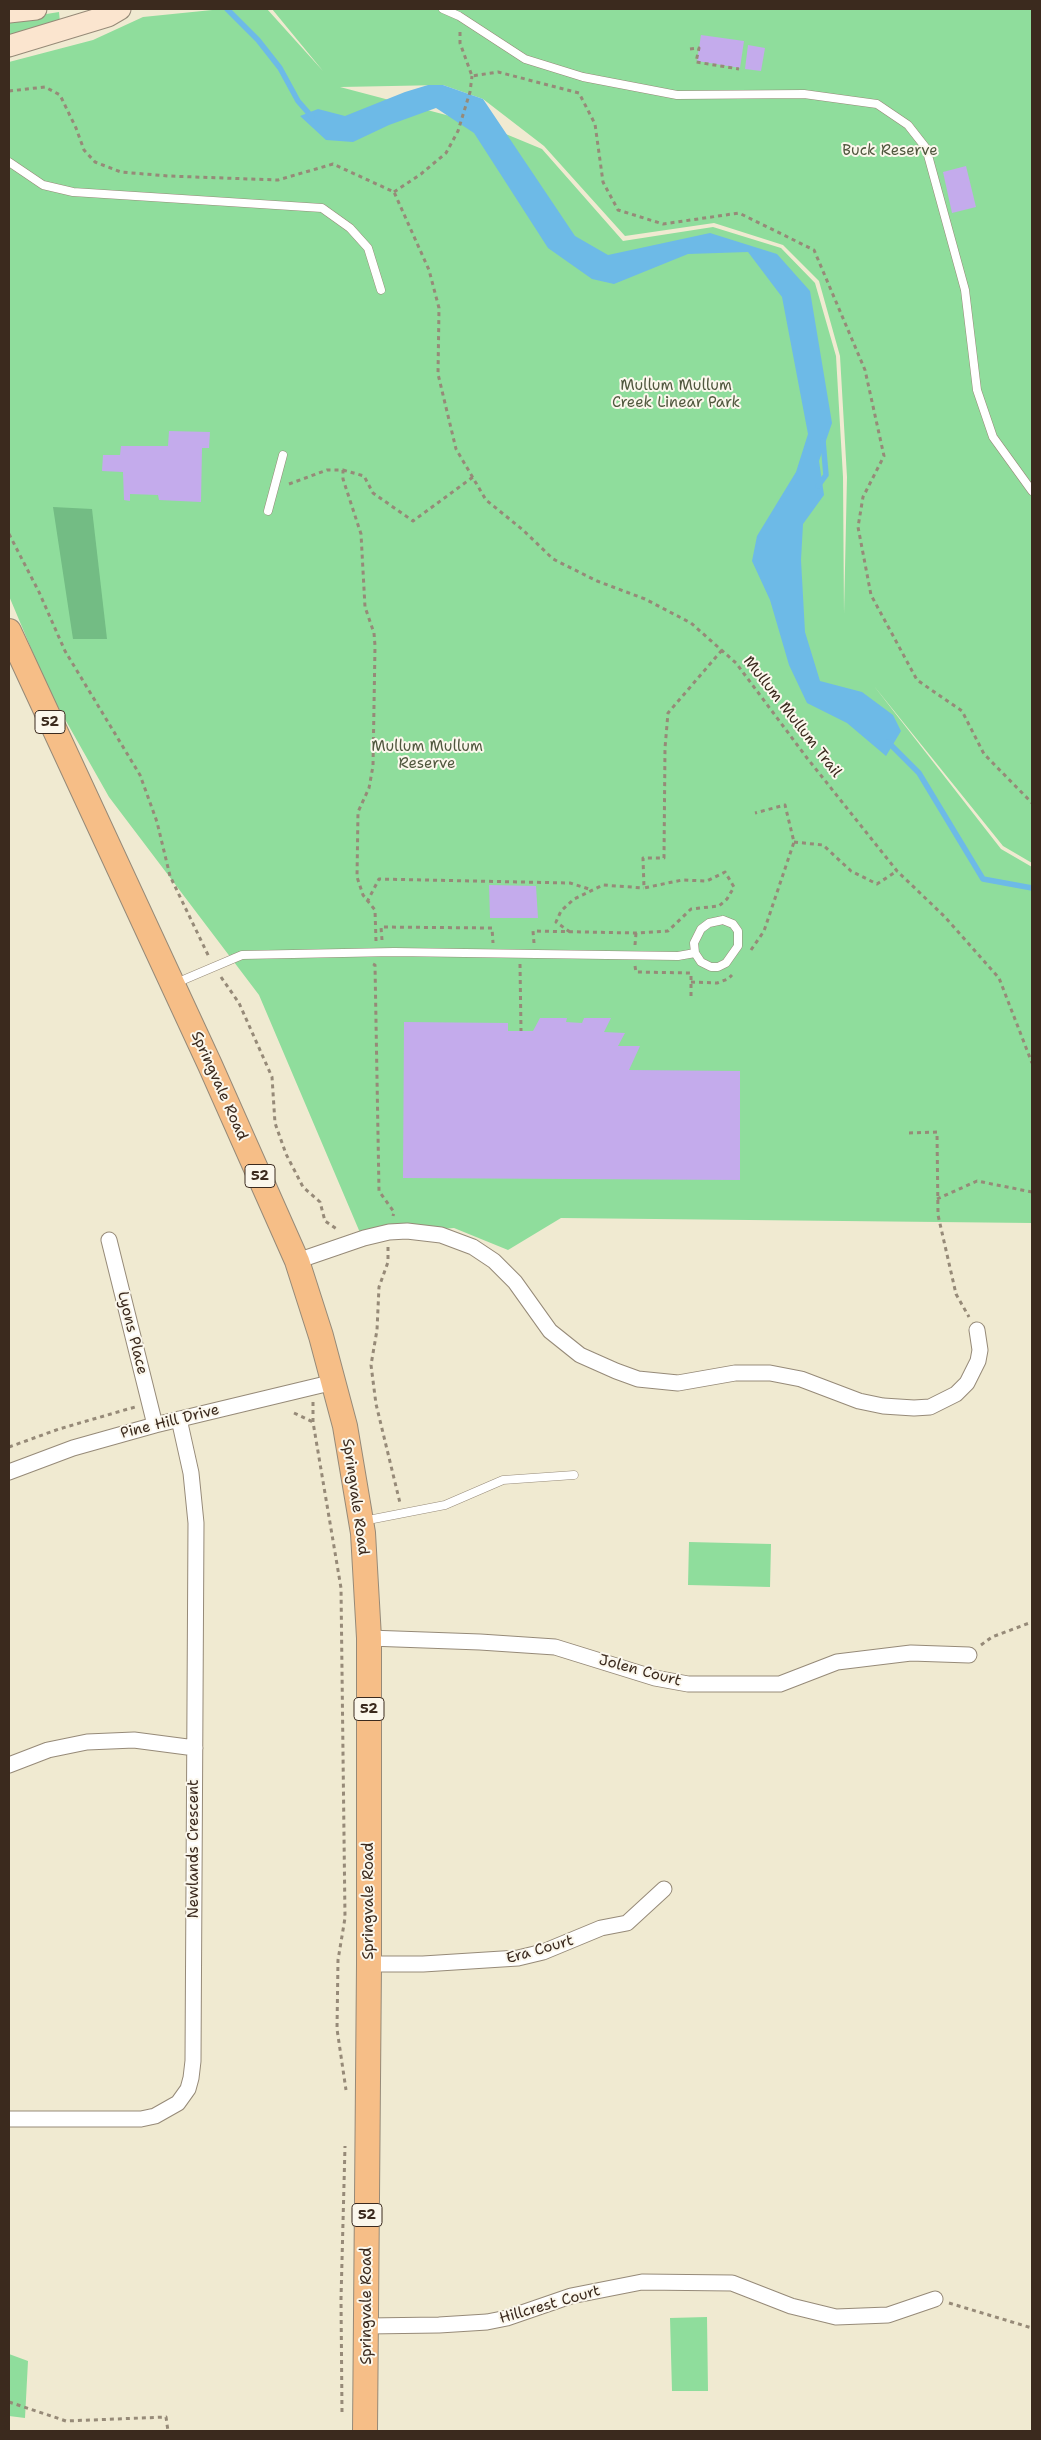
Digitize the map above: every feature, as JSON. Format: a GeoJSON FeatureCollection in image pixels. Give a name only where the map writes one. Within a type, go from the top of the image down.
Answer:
{"type":"FeatureCollection","features":[{"type":"Feature","properties":{"kind":"main road"},"geometry":{"type":"LineString","coordinates":[[9,12],[36,9]]}},
{"type":"Feature","properties":{"kind":"main road"},"geometry":{"type":"LineString","coordinates":[[9,46],[108,16],[120,9]]}},
{"type":"Feature","properties":{"kind":"main road","name":"Springvale Road"},"geometry":{"type":"LineString","coordinates":[[9,632],[297,1261],[324,1384],[361,1521],[369,1638],[370,1964],[365,2431]]}},
{"type":"Feature","properties":{"kind":"street"},"geometry":{"type":"LineString","coordinates":[[297,1261],[364,1238],[389,1232],[407,1231],[440,1235],[472,1247],[494,1261],[515,1282],[550,1331],[580,1355],[616,1371],[638,1379],[678,1383],[735,1373],[770,1373],[800,1379],[859,1401],[883,1406],[930,1406],[956,1394],[967,1383],[978,1361],[980,1350],[977,1330]]}},
{"type":"Feature","properties":{"kind":"street","name":"Lyons Place"},"geometry":{"type":"LineString","coordinates":[[109,1240],[155,1425]]}},
{"type":"Feature","properties":{"kind":"street","name":"Pine Hill Drive"},"geometry":{"type":"LineString","coordinates":[[9,1472],[73,1448],[155,1425],[324,1384]]}},
{"type":"Feature","properties":{"kind":"street","name":"Newlands Crescent"},"geometry":{"type":"LineString","coordinates":[[9,2119],[148,2118],[169,2110],[178,2103],[188,2089],[193,2061],[196,1523],[191,1473],[179,1419]]}},
{"type":"Feature","properties":{"kind":"street","name":"Jolen Court"},"geometry":{"type":"LineString","coordinates":[[369,1638],[480,1642],[555,1648],[655,1678],[688,1684],[780,1684],[837,1662],[911,1653],[969,1655]]}},
{"type":"Feature","properties":{"kind":"street"},"geometry":{"type":"LineString","coordinates":[[9,1765],[48,1750],[87,1742],[134,1740],[195,1748]]}},
{"type":"Feature","properties":{"kind":"street","name":"Era Court"},"geometry":{"type":"LineString","coordinates":[[370,1964],[423,1964],[518,1958],[543,1952],[601,1928],[627,1922],[664,1889]]}},
{"type":"Feature","properties":{"kind":"street","name":"Hillcrest Court"},"geometry":{"type":"LineString","coordinates":[[367,2326],[447,2325],[487,2322],[507,2318],[571,2296],[642,2282],[732,2283],[791,2306],[836,2317],[888,2315],[935,2299]]}},
{"type":"Feature","properties":{"kind":"lane"},"geometry":{"type":"LineString","coordinates":[[443,9],[459,16],[525,59],[583,77],[677,95],[804,94],[877,104],[908,125],[926,148],[965,290],[977,390],[993,437],[1032,491]]}},
{"type":"Feature","properties":{"kind":"lane"},"geometry":{"type":"LineString","coordinates":[[9,162],[43,185],[73,192],[322,208],[350,228],[368,248],[381,290]]}},
{"type":"Feature","properties":{"kind":"lane"},"geometry":{"type":"LineString","coordinates":[[268,511],[283,455]]}},
{"type":"Feature","properties":{"kind":"lane"},"geometry":{"type":"LineString","coordinates":[[723,920],[733,924],[738,930],[738,946],[734,954],[718,967],[701,962],[695,953],[694,943],[702,929],[709,923],[723,920]]}},
{"type":"Feature","properties":{"kind":"lane"},"geometry":{"type":"LineString","coordinates":[[172,985],[242,955],[520,953],[678,956],[695,953]]}},
{"type":"Feature","properties":{"kind":"lane"},"geometry":{"type":"LineString","coordinates":[[361,1521],[445,1505],[503,1480],[574,1475]]}},
{"type":"Feature","properties":{"kind":"path"},"geometry":{"type":"LineString","coordinates":[[9,91],[45,87],[60,95],[84,150],[95,162],[121,172],[168,176],[278,180],[333,164],[394,192],[446,153],[458,131],[470,92],[472,76],[460,43],[459,16]]}},
{"type":"Feature","properties":{"kind":"path"},"geometry":{"type":"LineString","coordinates":[[690,49],[698,48],[696,62],[715,67],[739,69]]}},
{"type":"Feature","properties":{"kind":"path"},"geometry":{"type":"LineString","coordinates":[[472,76],[498,72],[579,93],[595,124],[603,182],[618,210],[663,224],[739,213],[814,250],[865,370],[884,456],[863,497],[858,527],[871,595],[917,680],[962,711],[984,754],[1032,803]]}},
{"type":"Feature","properties":{"kind":"path","name":"Mullum Mullum Trail"},"geometry":{"type":"LineString","coordinates":[[394,192],[429,270],[439,308],[438,374],[456,449],[486,500],[523,530],[553,559],[597,581],[645,599],[692,623],[736,663],[897,870],[944,916],[999,978],[1032,1063]]}},
{"type":"Feature","properties":{"kind":"path"},"geometry":{"type":"LineString","coordinates":[[343,470],[364,476],[373,493],[413,520],[473,477]]}},
{"type":"Feature","properties":{"kind":"path"},"geometry":{"type":"LineString","coordinates":[[9,534],[39,592],[65,651],[140,775],[157,822],[170,876],[214,966],[239,1003],[272,1077],[276,1123],[286,1154],[302,1187],[320,1202],[325,1221],[340,1232]]}},
{"type":"Feature","properties":{"kind":"path"},"geometry":{"type":"LineString","coordinates":[[644,888],[643,858],[664,858],[664,748],[668,712],[722,650]]}},
{"type":"Feature","properties":{"kind":"path"},"geometry":{"type":"LineString","coordinates":[[750,951],[764,931],[794,842],[785,805],[755,813]]}},
{"type":"Feature","properties":{"kind":"path"},"geometry":{"type":"LineString","coordinates":[[794,842],[823,845],[851,871],[877,884],[897,870]]}},
{"type":"Feature","properties":{"kind":"path"},"geometry":{"type":"LineString","coordinates":[[522,1031],[520,946],[534,946],[534,931],[570,932],[636,933],[668,931],[691,909],[719,906],[727,899],[734,887],[725,872],[707,882],[682,880],[644,888],[603,885],[574,899],[561,911],[556,922],[570,932]]}},
{"type":"Feature","properties":{"kind":"path"},"geometry":{"type":"LineString","coordinates":[[367,902],[379,879],[570,883],[592,890]]}},
{"type":"Feature","properties":{"kind":"path"},"geometry":{"type":"LineString","coordinates":[[376,943],[382,943],[381,927],[492,928],[493,946]]}},
{"type":"Feature","properties":{"kind":"path"},"geometry":{"type":"LineString","coordinates":[[691,982],[717,983],[728,979],[735,972]]}},
{"type":"Feature","properties":{"kind":"path"},"geometry":{"type":"LineString","coordinates":[[909,1132],[937,1132],[938,1215],[956,1294],[977,1330]]}},
{"type":"Feature","properties":{"kind":"path"},"geometry":{"type":"LineString","coordinates":[[937,1199],[977,1181],[1032,1192]]}},
{"type":"Feature","properties":{"kind":"path"},"geometry":{"type":"LineString","coordinates":[[324,1384],[313,1422],[341,1588],[345,1918],[338,1960],[337,2029],[347,2095]]}},
{"type":"Feature","properties":{"kind":"path"},"geometry":{"type":"LineString","coordinates":[[9,1447],[59,1428],[151,1404]]}},
{"type":"Feature","properties":{"kind":"path"},"geometry":{"type":"LineString","coordinates":[[294,1413],[313,1422]]}},
{"type":"Feature","properties":{"kind":"path"},"geometry":{"type":"LineString","coordinates":[[969,1655],[992,1637],[1032,1622]]}},
{"type":"Feature","properties":{"kind":"path"},"geometry":{"type":"LineString","coordinates":[[343,2422],[340,2299],[345,2144]]}},
{"type":"Feature","properties":{"kind":"path"},"geometry":{"type":"LineString","coordinates":[[935,2299],[965,2306],[1032,2328]]}},
{"type":"Feature","properties":{"kind":"path"},"geometry":{"type":"LineString","coordinates":[[9,2402],[66,2421],[166,2417],[168,2431]]}},
{"type":"Feature","properties":{"kind":"green space"},"geometry":{"type":"Polygon","coordinates":[[[222,9],[267,9],[323,71],[272,9],[1032,9],[1032,863],[1003,846],[874,686],[1001,849],[1032,867],[1032,1223],[561,1218],[508,1250],[454,1228],[361,1235],[259,995],[109,797],[49,691],[9,596],[9,62],[93,40],[143,17],[222,9]],[[443,85],[340,87],[484,125],[542,149],[623,241],[713,227],[781,248],[815,283],[836,356],[843,477],[844,614],[847,477],[840,356],[819,281],[783,245],[714,223],[625,236],[544,146],[483,99],[443,85]]]}},
{"type":"Feature","properties":{"kind":"green space"},"geometry":{"type":"Polygon","coordinates":[[[59,12],[60,22],[9,35],[9,20],[59,12]]]}},
{"type":"Feature","properties":{"kind":"green space"},"geometry":{"type":"Polygon","coordinates":[[[53,507],[92,509],[107,639],[73,639],[53,507]]]}},
{"type":"Feature","properties":{"kind":"green space"},"geometry":{"type":"Polygon","coordinates":[[[689,1542],[771,1544],[770,1587],[688,1585],[689,1542]]]}},
{"type":"Feature","properties":{"kind":"green space"},"geometry":{"type":"Polygon","coordinates":[[[707,2317],[708,2391],[672,2391],[670,2318],[707,2317]]]}},
{"type":"Feature","properties":{"kind":"green space"},"geometry":{"type":"Polygon","coordinates":[[[9,2354],[28,2361],[25,2418],[9,2416],[9,2354]]]}},
{"type":"Feature","properties":{"kind":"water"},"geometry":{"type":"Polygon","coordinates":[[[428,85],[443,85],[483,99],[575,236],[608,255],[710,233],[777,254],[810,291],[832,423],[819,461],[824,495],[803,524],[801,560],[805,632],[820,681],[862,692],[893,715],[901,731],[886,756],[847,723],[807,703],[789,665],[770,600],[752,561],[757,536],[796,472],[808,434],[782,297],[748,252],[688,254],[614,284],[592,279],[548,248],[474,133],[436,108],[389,125],[353,142],[326,140],[300,116],[318,109],[345,116],[428,85]]]}},
{"type":"Feature","properties":{"kind":"building"},"geometry":{"type":"Polygon","coordinates":[[[701,35],[744,41],[740,68],[697,61],[701,35]]]}},
{"type":"Feature","properties":{"kind":"building"},"geometry":{"type":"Polygon","coordinates":[[[748,45],[765,48],[761,71],[745,69],[748,45]]]}},
{"type":"Feature","properties":{"kind":"building"},"geometry":{"type":"Polygon","coordinates":[[[966,166],[976,207],[952,213],[943,172],[966,166]]]}},
{"type":"Feature","properties":{"kind":"building"},"geometry":{"type":"Polygon","coordinates":[[[169,431],[210,432],[209,448],[202,448],[201,502],[159,500],[158,495],[130,494],[130,501],[124,500],[123,472],[102,471],[103,455],[120,455],[121,446],[168,446],[169,431]]]}},
{"type":"Feature","properties":{"kind":"building"},"geometry":{"type":"Polygon","coordinates":[[[489,885],[536,886],[538,918],[490,918],[489,885]]]}},
{"type":"Feature","properties":{"kind":"building"},"geometry":{"type":"Polygon","coordinates":[[[540,1018],[567,1018],[566,1022],[582,1023],[584,1018],[611,1018],[604,1032],[625,1033],[618,1046],[640,1046],[629,1070],[740,1071],[740,1180],[403,1178],[404,1022],[508,1023],[508,1031],[533,1031],[540,1018]]]}},
{"type":"Feature","properties":{"kind":"waterway"},"geometry":{"type":"LineString","coordinates":[[227,9],[258,40],[280,68],[298,101],[312,117]]}},
{"type":"Feature","properties":{"kind":"waterway"},"geometry":{"type":"LineString","coordinates":[[818,486],[826,475],[823,441]]}},
{"type":"Feature","properties":{"kind":"waterway"},"geometry":{"type":"LineString","coordinates":[[888,742],[919,773],[983,879],[1032,888]]}},
{"type":"Feature","properties":{"kind":"park label","name":"Buck Reserve"},"geometry":{"type":"Point","coordinates":[890,151]}},
{"type":"Feature","properties":{"kind":"park label","name":"Mullum Mullum Creek Linear Park"},"geometry":{"type":"Point","coordinates":[676,394]}},
{"type":"Feature","properties":{"kind":"park label","name":"Mullum Mullum Reserve"},"geometry":{"type":"Point","coordinates":[427,756]}}]}
